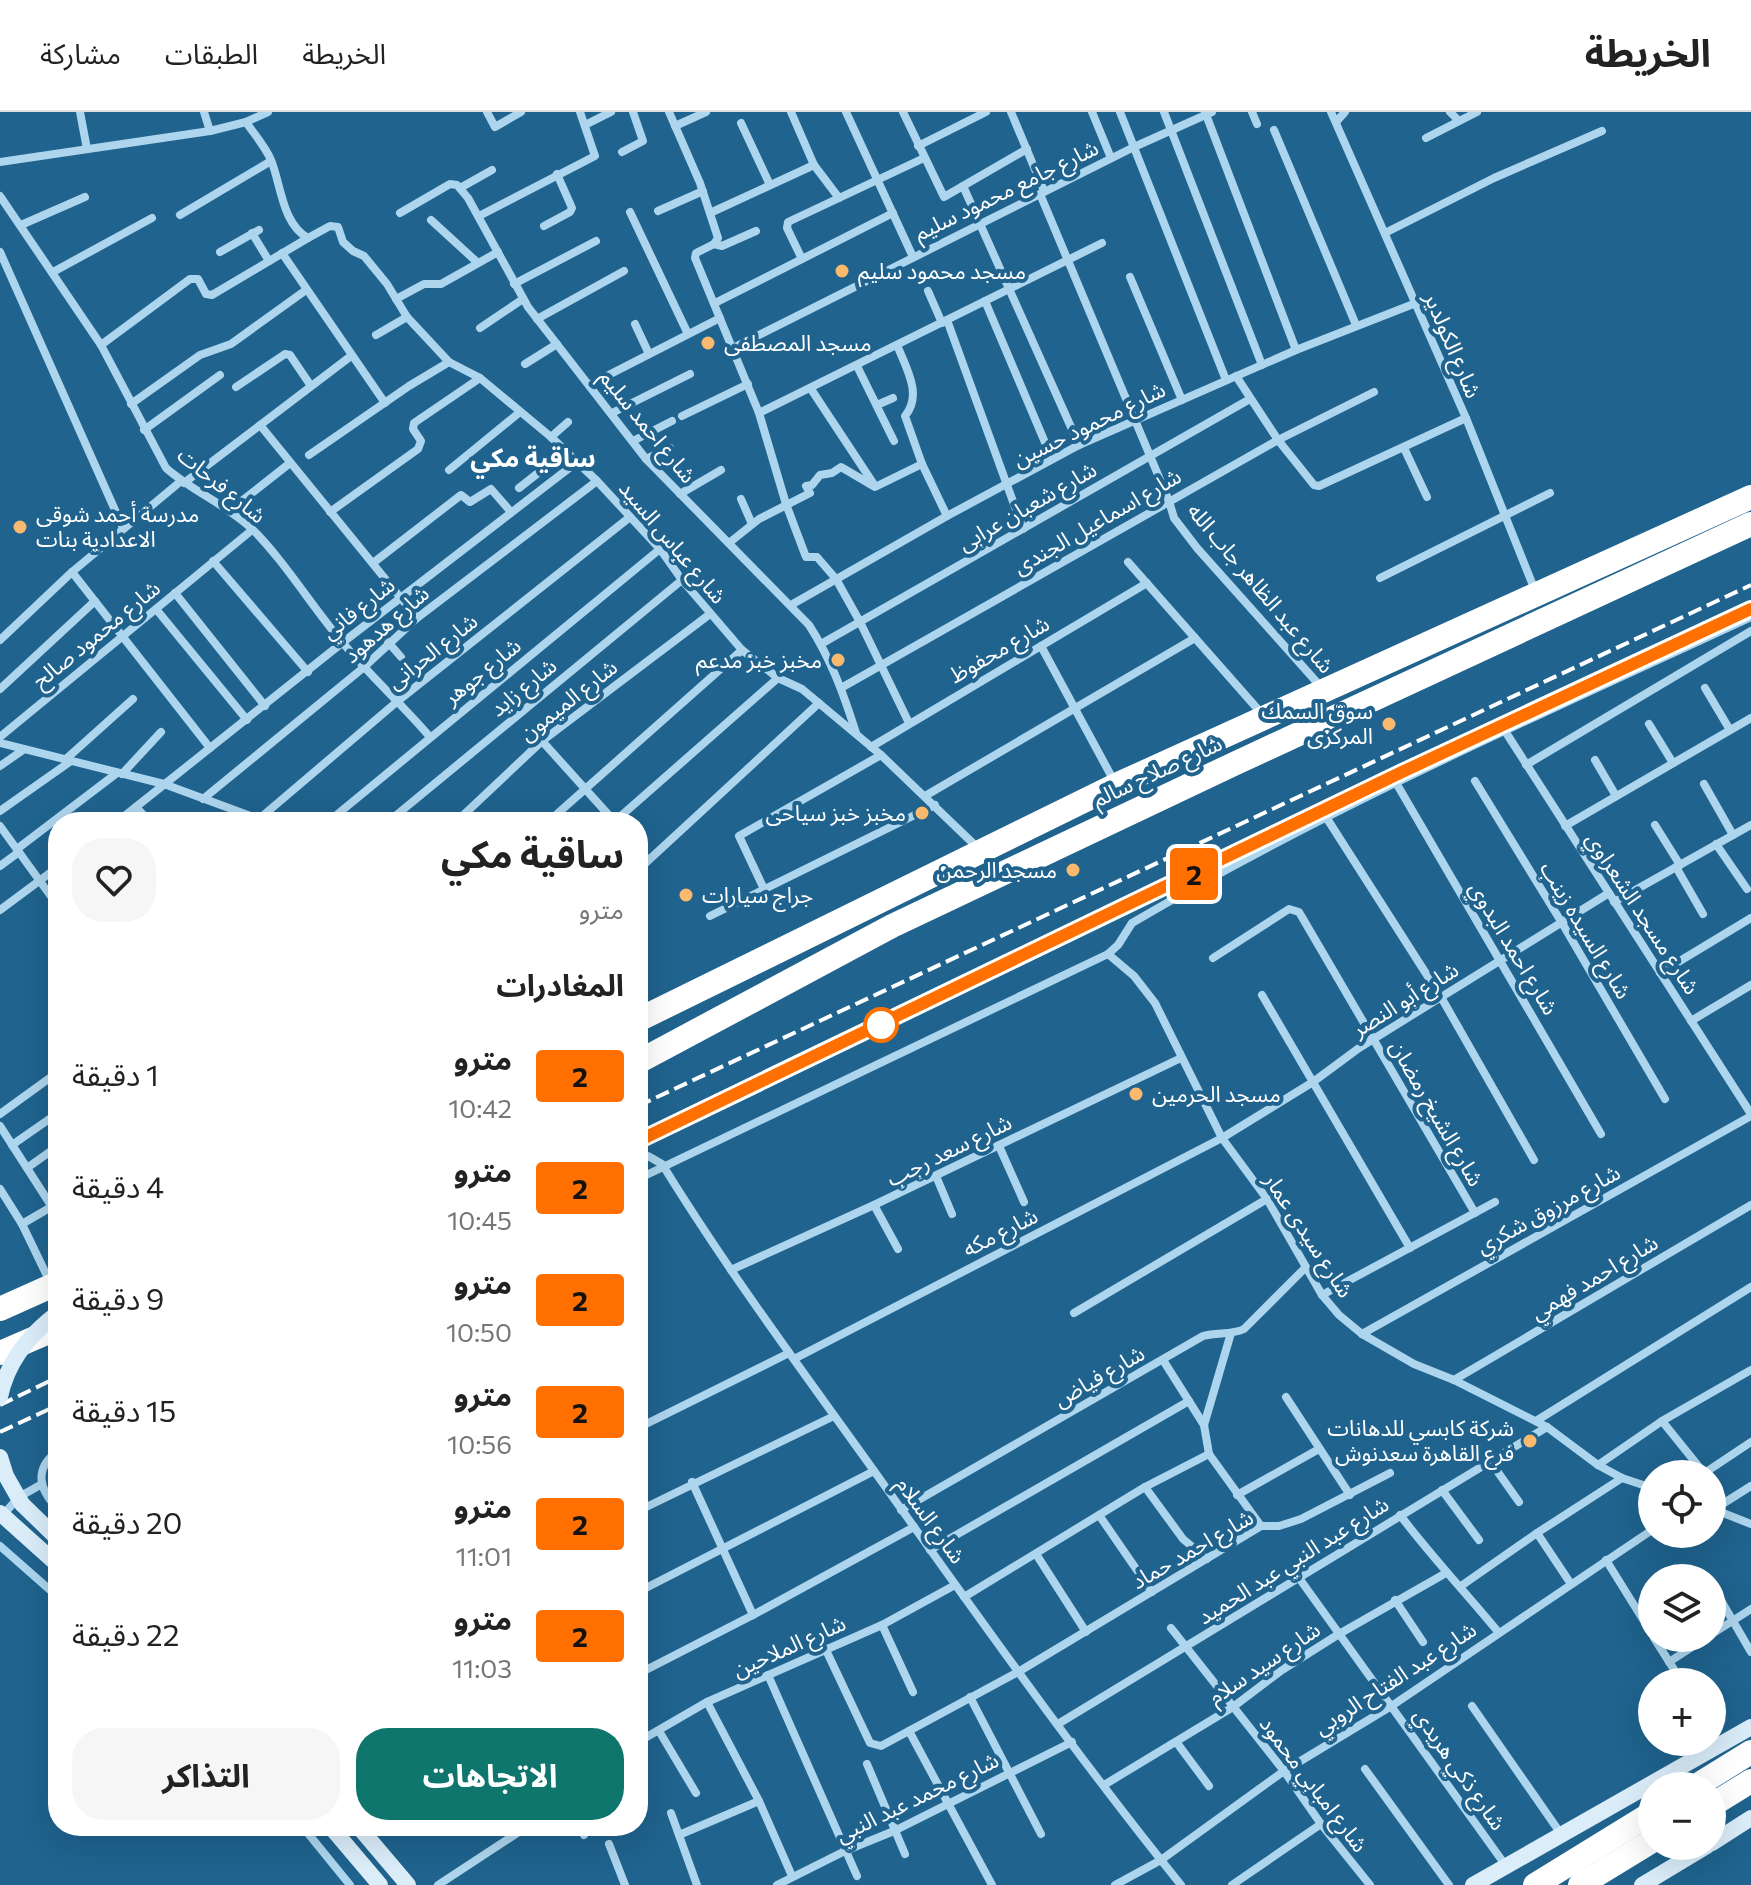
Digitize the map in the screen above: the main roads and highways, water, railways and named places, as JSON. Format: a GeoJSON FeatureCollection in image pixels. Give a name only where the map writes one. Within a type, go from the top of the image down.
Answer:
{"type":"FeatureCollection","features":[{"type":"Feature","properties":{"kind":"highway","name":"شارع صلاح سالم"},"geometry":{"type":"LineString","coordinates":[[648,1015],[1116,785],[1751,497]]}},
{"type":"Feature","properties":{"kind":"highway","name":"شارع صلاح سالم"},"geometry":{"type":"LineString","coordinates":[[648,1057],[869,938],[1751,524]]}},
{"type":"Feature","properties":{"kind":"highway"},"geometry":{"type":"LineString","coordinates":[[1355,677],[1367,702]]}},
{"type":"Feature","properties":{"kind":"highway"},"geometry":{"type":"LineString","coordinates":[[860,912],[857,926],[869,938]]}},
{"type":"Feature","properties":{"kind":"highway"},"geometry":{"type":"LineString","coordinates":[[829,927],[839,928],[846,936],[845,951]]}},
{"type":"Feature","properties":{"kind":"highway"},"geometry":{"type":"LineString","coordinates":[[31,1340],[20,1335],[3,1308],[48,1288]]}},
{"type":"Feature","properties":{"kind":"highway"},"geometry":{"type":"LineString","coordinates":[[0,1332],[0,1352],[48,1332]]}},
{"type":"Feature","properties":{"kind":"highway"},"geometry":{"type":"LineString","coordinates":[[1719,1772],[1751,1752]]}},
{"type":"Feature","properties":{"kind":"highway"},"geometry":{"type":"LineString","coordinates":[[1726,1796],[1751,1781]]}},
{"type":"Feature","properties":{"kind":"highway"},"geometry":{"type":"LineString","coordinates":[[1535,1885],[1638,1822]]}},
{"type":"Feature","properties":{"kind":"highway"},"geometry":{"type":"LineString","coordinates":[[1580,1885],[1638,1850]]}},
{"type":"Feature","properties":{"kind":"main road"},"geometry":{"type":"LineString","coordinates":[[0,1397],[9,1368],[20,1349],[48,1322]]}},
{"type":"Feature","properties":{"kind":"main road"},"geometry":{"type":"LineString","coordinates":[[0,1457],[6,1476],[8,1516],[48,1555]]}},
{"type":"Feature","properties":{"kind":"main road"},"geometry":{"type":"LineString","coordinates":[[8,1516],[48,1534]]}},
{"type":"Feature","properties":{"kind":"main road"},"geometry":{"type":"LineString","coordinates":[[1726,1735],[1751,1727]]}},
{"type":"Feature","properties":{"kind":"main road"},"geometry":{"type":"LineString","coordinates":[[1473,1885],[1562,1835],[1687,1756]]}},
{"type":"Feature","properties":{"kind":"main road"},"geometry":{"type":"LineString","coordinates":[[1726,1834],[1751,1818]]}},
{"type":"Feature","properties":{"kind":"main road"},"geometry":{"type":"LineString","coordinates":[[338,1836],[380,1885]]}},
{"type":"Feature","properties":{"kind":"main road"},"geometry":{"type":"LineString","coordinates":[[367,1836],[408,1885]]}},
{"type":"Feature","properties":{"kind":"main road"},"geometry":{"type":"LineString","coordinates":[[1642,1885],[1683,1860]]}},
{"type":"Feature","properties":{"kind":"railway"},"geometry":{"type":"LineString","coordinates":[[648,1101],[1751,585]]}},
{"type":"Feature","properties":{"kind":"railway"},"geometry":{"type":"LineString","coordinates":[[648,1136],[1402,772],[1751,609]]}},
{"type":"Feature","properties":{"kind":"railway"},"geometry":{"type":"LineString","coordinates":[[0,1405],[48,1382]]}},
{"type":"Feature","properties":{"kind":"railway"},"geometry":{"type":"LineString","coordinates":[[0,1432],[48,1410]]}},
{"type":"Feature","properties":{"kind":"metro line","name":"2"},"geometry":{"type":"LineString","coordinates":[[648,1136],[1402,772],[1751,609]]}},
{"type":"Feature","properties":{"kind":"place","name":"مسجد محمود سليم"},"geometry":{"type":"Point","coordinates":[842,271]}},
{"type":"Feature","properties":{"kind":"place","name":"مسجد المصطفى"},"geometry":{"type":"Point","coordinates":[708,343]}},
{"type":"Feature","properties":{"kind":"place","name":"مدرسة أحمد شوقى الاعدادية بنات"},"geometry":{"type":"Point","coordinates":[20,527]}},
{"type":"Feature","properties":{"kind":"place","name":"مخبز خبز مدعم"},"geometry":{"type":"Point","coordinates":[838,660]}},
{"type":"Feature","properties":{"kind":"place","name":"سوق السمك المركزى"},"geometry":{"type":"Point","coordinates":[1389,724]}},
{"type":"Feature","properties":{"kind":"place","name":"مخبز خبز سياحى"},"geometry":{"type":"Point","coordinates":[922,813]}},
{"type":"Feature","properties":{"kind":"place","name":"مسجد الرحمن"},"geometry":{"type":"Point","coordinates":[1073,870]}},
{"type":"Feature","properties":{"kind":"place","name":"جراج سيارات"},"geometry":{"type":"Point","coordinates":[686,895]}},
{"type":"Feature","properties":{"kind":"place","name":"مسجد الحرمين"},"geometry":{"type":"Point","coordinates":[1136,1094]}},
{"type":"Feature","properties":{"kind":"place","name":"شركة كابسي للدهانات فرع القاهرة سعدنوش"},"geometry":{"type":"Point","coordinates":[1530,1441]}},
{"type":"Feature","properties":{"kind":"district","name":"ساقية مكي"},"geometry":{"type":"Point","coordinates":[533,458]}}]}
